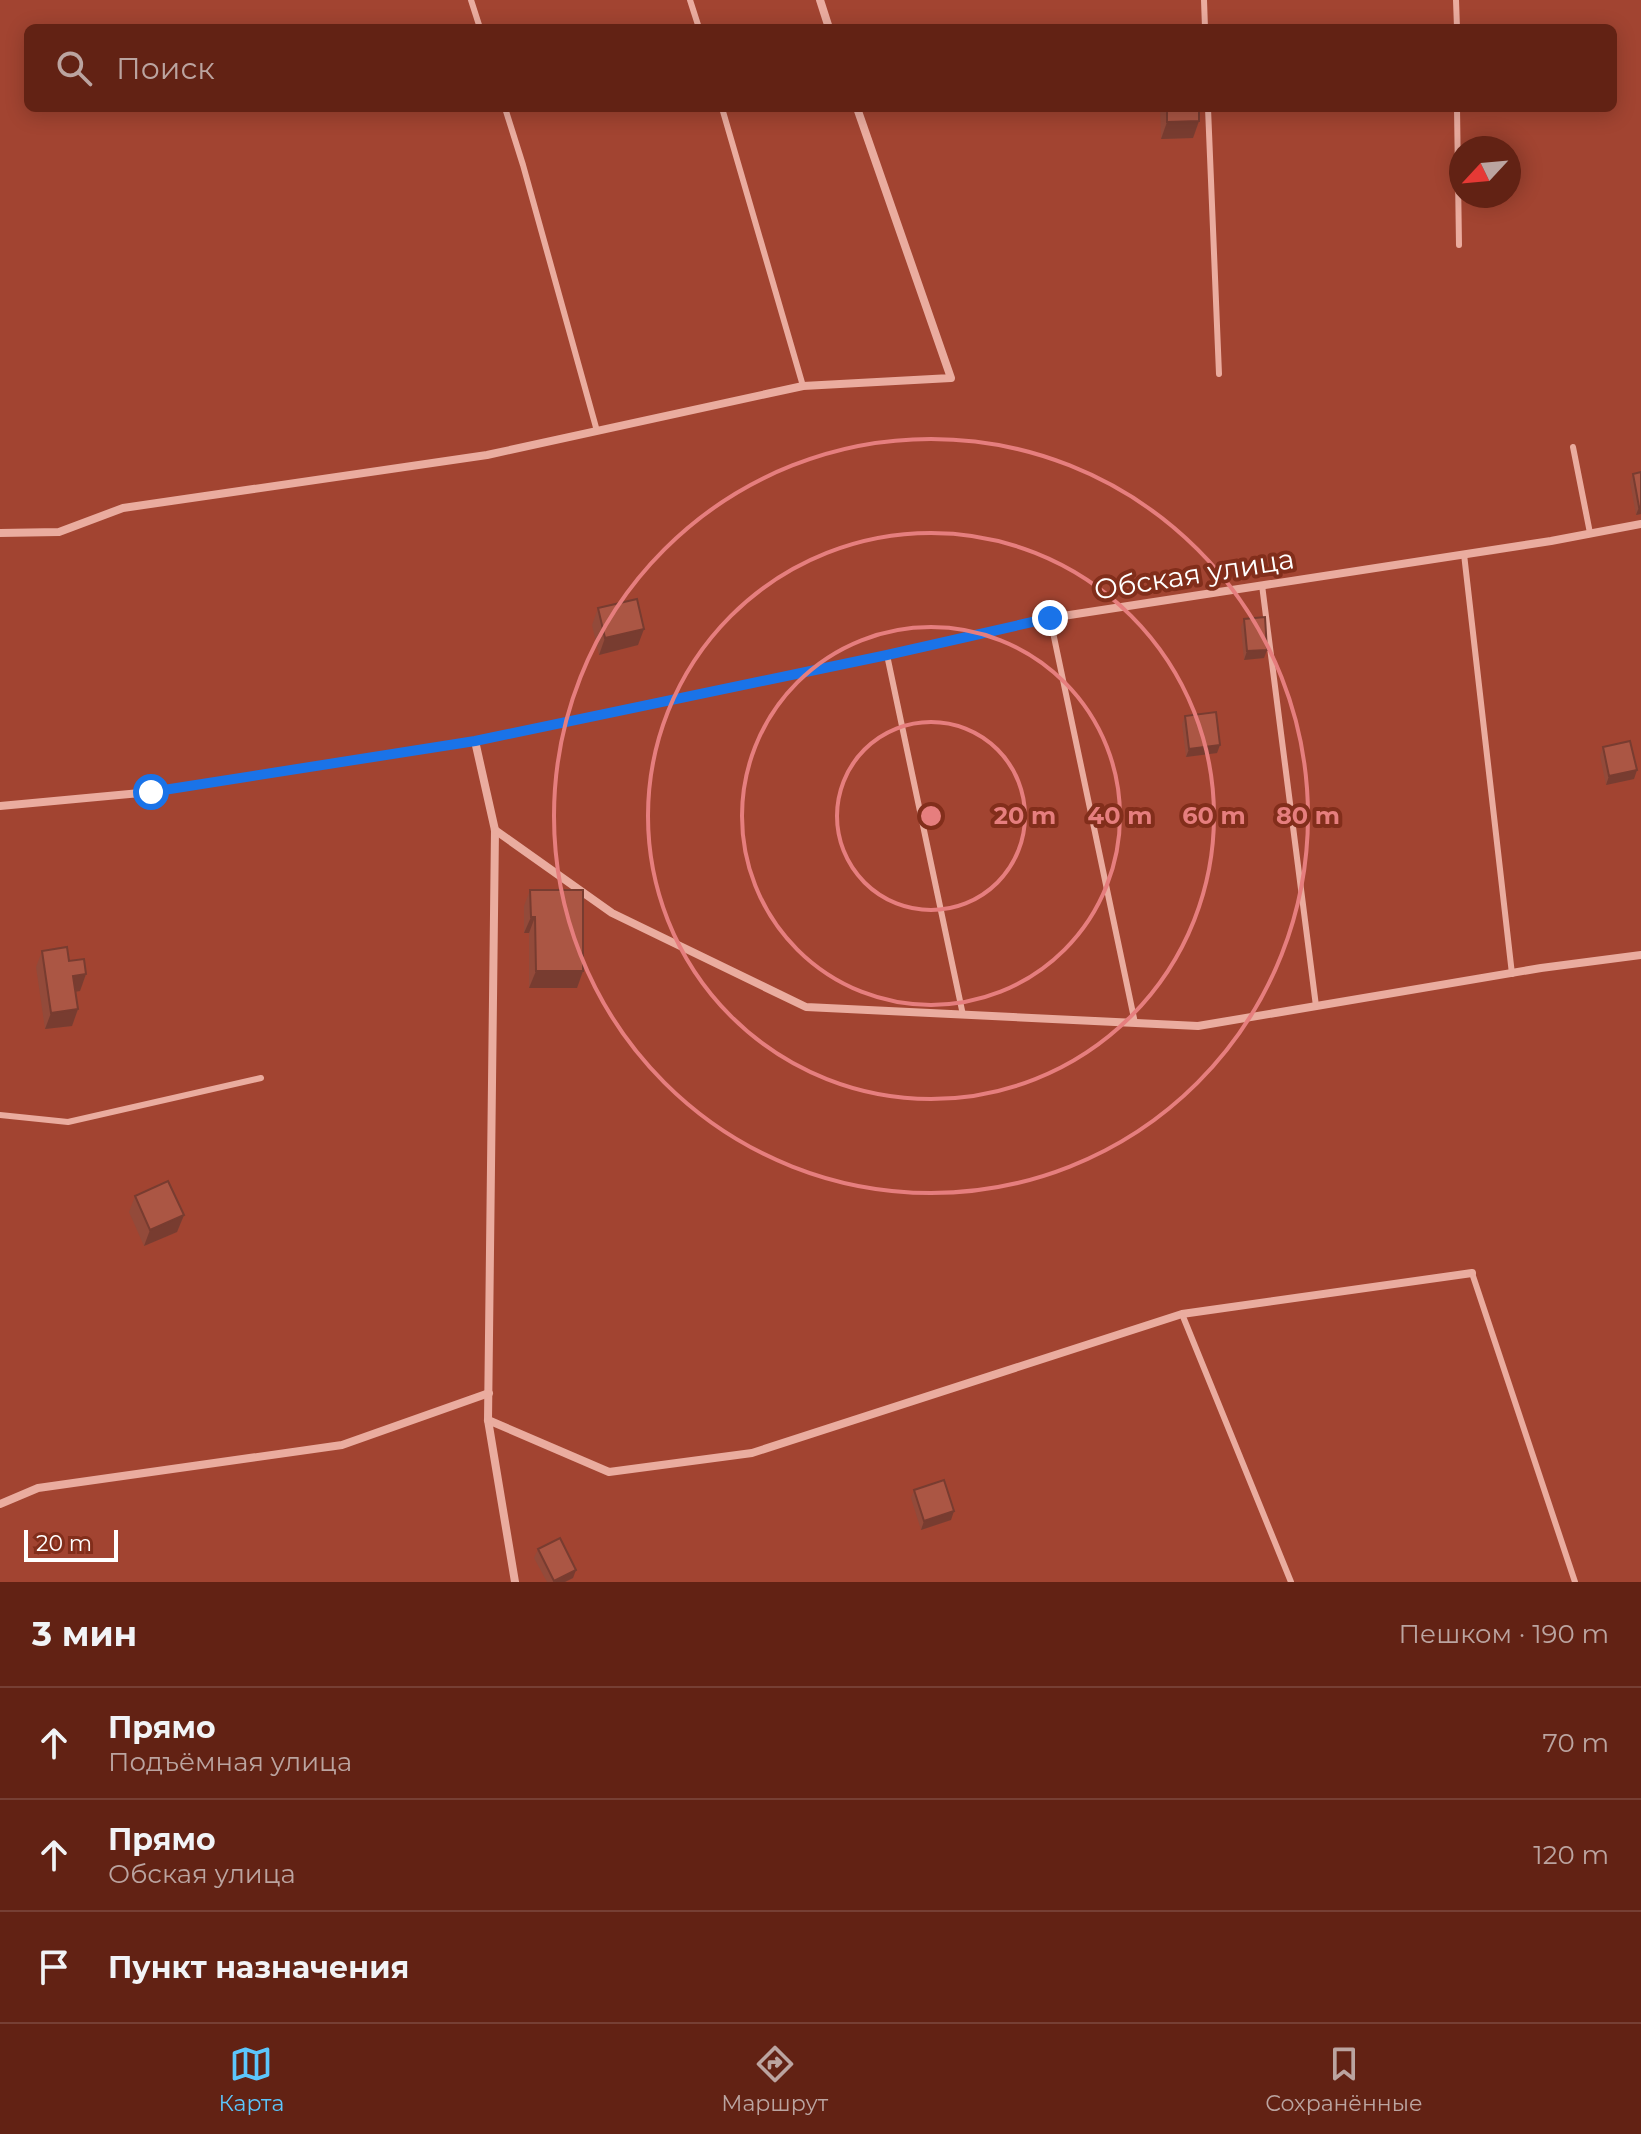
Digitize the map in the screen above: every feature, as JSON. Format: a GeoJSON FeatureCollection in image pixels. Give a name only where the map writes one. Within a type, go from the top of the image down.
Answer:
{"type":"FeatureCollection","features":[{"type":"Feature","properties":{"kind":"street"},"geometry":{"type":"LineString","coordinates":[[820,0],[828,24]]}},
{"type":"Feature","properties":{"kind":"street"},"geometry":{"type":"LineString","coordinates":[[0,533],[59,532],[123,508],[487,455],[803,386],[951,378],[858,112]]}},
{"type":"Feature","properties":{"kind":"street","name":"Обская улица"},"geometry":{"type":"LineString","coordinates":[[0,806],[151,792],[475,741],[1050,618],[1641,524]]}},
{"type":"Feature","properties":{"kind":"street"},"geometry":{"type":"LineString","coordinates":[[475,741],[495,830],[488,1420],[515,1582]]}},
{"type":"Feature","properties":{"kind":"street"},"geometry":{"type":"LineString","coordinates":[[495,830],[612,913],[806,1007],[1198,1026],[1641,955]]}},
{"type":"Feature","properties":{"kind":"street"},"geometry":{"type":"LineString","coordinates":[[488,1420],[609,1472],[752,1453],[1182,1314],[1472,1273]]}},
{"type":"Feature","properties":{"kind":"street"},"geometry":{"type":"LineString","coordinates":[[0,1504],[38,1488],[342,1445],[489,1393]]}},
{"type":"Feature","properties":{"kind":"lane"},"geometry":{"type":"LineString","coordinates":[[471,0],[479,24]]}},
{"type":"Feature","properties":{"kind":"lane"},"geometry":{"type":"LineString","coordinates":[[690,0],[698,24]]}},
{"type":"Feature","properties":{"kind":"lane"},"geometry":{"type":"LineString","coordinates":[[1204,0],[1205,24]]}},
{"type":"Feature","properties":{"kind":"lane"},"geometry":{"type":"LineString","coordinates":[[1456,0],[1457,24]]}},
{"type":"Feature","properties":{"kind":"lane"},"geometry":{"type":"LineString","coordinates":[[506,112],[597,431]]}},
{"type":"Feature","properties":{"kind":"lane"},"geometry":{"type":"LineString","coordinates":[[723,112],[803,386]]}},
{"type":"Feature","properties":{"kind":"lane"},"geometry":{"type":"LineString","coordinates":[[1208,112],[1219,374]]}},
{"type":"Feature","properties":{"kind":"lane"},"geometry":{"type":"LineString","coordinates":[[1457,112],[1459,245]]}},
{"type":"Feature","properties":{"kind":"lane"},"geometry":{"type":"LineString","coordinates":[[1573,447],[1590,533]]}},
{"type":"Feature","properties":{"kind":"lane"},"geometry":{"type":"LineString","coordinates":[[1464,554],[1512,974]]}},
{"type":"Feature","properties":{"kind":"lane"},"geometry":{"type":"LineString","coordinates":[[1262,585],[1316,1006]]}},
{"type":"Feature","properties":{"kind":"lane"},"geometry":{"type":"LineString","coordinates":[[1050,618],[1135,1023]]}},
{"type":"Feature","properties":{"kind":"lane"},"geometry":{"type":"LineString","coordinates":[[887,655],[963,1015]]}},
{"type":"Feature","properties":{"kind":"lane"},"geometry":{"type":"LineString","coordinates":[[0,1115],[68,1122],[261,1078]]}},
{"type":"Feature","properties":{"kind":"lane"},"geometry":{"type":"LineString","coordinates":[[1472,1273],[1575,1582]]}},
{"type":"Feature","properties":{"kind":"lane"},"geometry":{"type":"LineString","coordinates":[[1182,1314],[1291,1582]]}},
{"type":"Feature","properties":{"kind":"shaded area"},"geometry":{"type":"Polygon","coordinates":[[[0,0],[1641,0],[1641,1582],[0,1582],[0,0]]]}},
{"type":"Feature","properties":{"kind":"building"},"geometry":{"type":"Polygon","coordinates":[[[1167,112],[1199,112],[1199,121],[1167,122],[1167,112]]]}},
{"type":"Feature","properties":{"kind":"building"},"geometry":{"type":"Polygon","coordinates":[[[1641,472],[1641,506],[1639,507],[1633,474],[1641,472]]]}},
{"type":"Feature","properties":{"kind":"building"},"geometry":{"type":"Polygon","coordinates":[[[637,599],[644,629],[605,638],[598,608],[637,599]]]}},
{"type":"Feature","properties":{"kind":"building"},"geometry":{"type":"Polygon","coordinates":[[[1265,617],[1267,650],[1247,651],[1244,619],[1265,617]]]}},
{"type":"Feature","properties":{"kind":"building"},"geometry":{"type":"Polygon","coordinates":[[[1216,712],[1220,745],[1189,749],[1185,716],[1216,712]]]}},
{"type":"Feature","properties":{"kind":"building"},"geometry":{"type":"Polygon","coordinates":[[[1630,741],[1637,770],[1609,776],[1603,747],[1630,741]]]}},
{"type":"Feature","properties":{"kind":"building"},"geometry":{"type":"Polygon","coordinates":[[[530,890],[583,890],[583,971],[536,971],[535,917],[531,917],[530,890]]]}},
{"type":"Feature","properties":{"kind":"building"},"geometry":{"type":"Polygon","coordinates":[[[67,947],[69,961],[84,959],[86,974],[73,976],[78,1009],[51,1013],[42,951],[67,947]]]}},
{"type":"Feature","properties":{"kind":"building"},"geometry":{"type":"Polygon","coordinates":[[[168,1181],[184,1215],[150,1230],[135,1196],[168,1181]]]}},
{"type":"Feature","properties":{"kind":"building"},"geometry":{"type":"Polygon","coordinates":[[[944,1480],[954,1511],[924,1521],[914,1490],[944,1480]]]}},
{"type":"Feature","properties":{"kind":"building"},"geometry":{"type":"Polygon","coordinates":[[[560,1538],[576,1570],[554,1581],[538,1549],[560,1538]]]}},
{"type":"Feature","properties":{"kind":"route"},"geometry":{"type":"LineString","coordinates":[[151,792],[475,741],[1050,618]]}}]}
